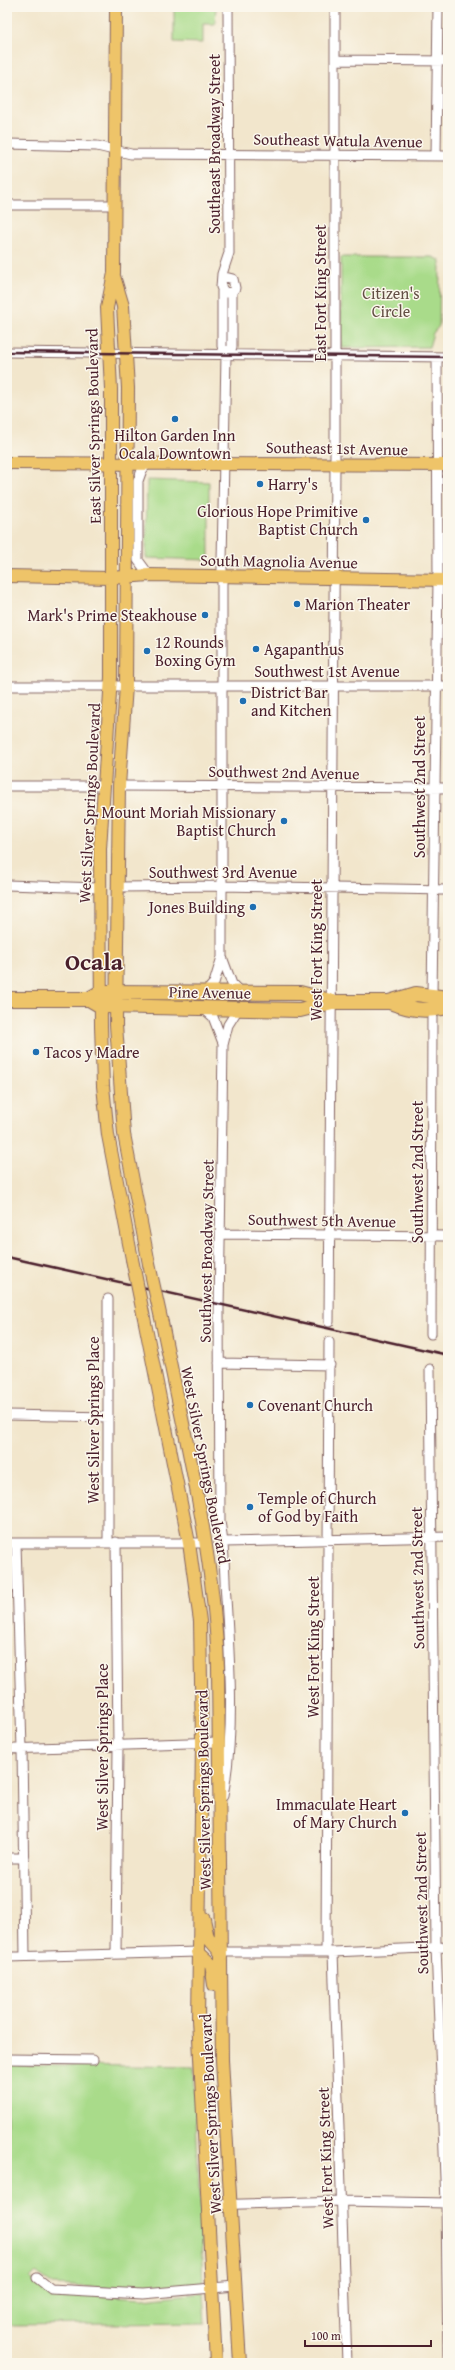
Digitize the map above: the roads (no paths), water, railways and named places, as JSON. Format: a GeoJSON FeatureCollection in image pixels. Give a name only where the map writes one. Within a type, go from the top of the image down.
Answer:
{"type":"FeatureCollection","features":[{"type":"Feature","properties":{"kind":"highway","name":"Pine Avenue"},"geometry":{"type":"LineString","coordinates":[[7,999],[95,995],[117,992],[206,992],[300,993],[332,1002]]}},
{"type":"Feature","properties":{"kind":"highway","name":"Pine Avenue"},"geometry":{"type":"LineString","coordinates":[[95,995],[101,1006],[300,1010],[332,1002],[389,1002],[416,994],[432,994],[448,998]]}},
{"type":"Feature","properties":{"kind":"highway","name":"Pine Avenue"},"geometry":{"type":"LineString","coordinates":[[389,1002],[413,1010],[432,1010],[448,1007]]}},
{"type":"Feature","properties":{"kind":"main road","name":"East Silver Springs Boulevard"},"geometry":{"type":"LineString","coordinates":[[110,578],[110,353],[107,308],[114,273],[116,7]]}},
{"type":"Feature","properties":{"kind":"main road","name":"East Silver Springs Boulevard"},"geometry":{"type":"LineString","coordinates":[[114,273],[123,306],[127,354],[127,577]]}},
{"type":"Feature","properties":{"kind":"main road","name":"Southeast 1st Avenue"},"geometry":{"type":"LineString","coordinates":[[7,463],[149,462],[443,465]]}},
{"type":"Feature","properties":{"kind":"main road","name":"South Magnolia Avenue"},"geometry":{"type":"LineString","coordinates":[[7,576],[110,578],[149,575],[443,580]]}},
{"type":"Feature","properties":{"kind":"main road","name":"West Silver Springs Boulevard"},"geometry":{"type":"LineString","coordinates":[[127,577],[126,686],[119,786],[118,837],[117,1007],[121,1112],[206,1543],[217,1631],[222,2060],[240,2363]]}},
{"type":"Feature","properties":{"kind":"main road","name":"West Silver Springs Boulevard"},"geometry":{"type":"LineString","coordinates":[[95,995],[103,786],[110,686],[110,578]]}},
{"type":"Feature","properties":{"kind":"main road"},"geometry":{"type":"LineString","coordinates":[[107,736],[108,774],[119,786]]}},
{"type":"Feature","properties":{"kind":"main road"},"geometry":{"type":"LineString","coordinates":[[103,786],[111,798],[112,823],[118,837]]}},
{"type":"Feature","properties":{"kind":"main road","name":"West Silver Springs Boulevard"},"geometry":{"type":"LineString","coordinates":[[101,1006],[103,1086],[108,1135],[189,1543],[200,1621],[202,1744],[198,1952],[199,2071],[216,2363]]}},
{"type":"Feature","properties":{"kind":"main road"},"geometry":{"type":"LineString","coordinates":[[200,1838],[205,1869],[205,1929],[210,1942],[220,1952]]}},
{"type":"Feature","properties":{"kind":"main road"},"geometry":{"type":"LineString","coordinates":[[198,1952],[211,1964],[214,1973],[216,2045],[222,2060]]}},
{"type":"Feature","properties":{"kind":"street","name":"Southeast Broadway Street"},"geometry":{"type":"LineString","coordinates":[[222,280],[222,274],[229,253],[228,7]]}},
{"type":"Feature","properties":{"kind":"street","name":"East Fort King Street"},"geometry":{"type":"LineString","coordinates":[[333,579],[335,464],[335,7]]}},
{"type":"Feature","properties":{"kind":"street"},"geometry":{"type":"LineString","coordinates":[[436,156],[438,7]]}},
{"type":"Feature","properties":{"kind":"street"},"geometry":{"type":"LineString","coordinates":[[335,60],[448,61]]}},
{"type":"Feature","properties":{"kind":"street","name":"Southeast Watula Avenue"},"geometry":{"type":"LineString","coordinates":[[7,144],[97,146],[131,154],[228,153],[334,156],[448,156]]}},
{"type":"Feature","properties":{"kind":"street"},"geometry":{"type":"LineString","coordinates":[[7,205],[114,205]]}},
{"type":"Feature","properties":{"kind":"street"},"geometry":{"type":"LineString","coordinates":[[206,992],[214,983],[222,957],[222,576],[226,354],[222,346],[222,291],[220,287],[222,280],[225,277],[233,279],[235,288],[232,292],[232,347],[226,354]]}},
{"type":"Feature","properties":{"kind":"street"},"geometry":{"type":"LineString","coordinates":[[222,291],[225,293],[232,292]]}},
{"type":"Feature","properties":{"kind":"street"},"geometry":{"type":"LineString","coordinates":[[7,352],[448,357]]}},
{"type":"Feature","properties":{"kind":"street","name":"Southwest 2nd Street"},"geometry":{"type":"LineString","coordinates":[[432,994],[435,686],[443,580],[443,465],[437,357]]}},
{"type":"Feature","properties":{"kind":"street"},"geometry":{"type":"LineString","coordinates":[[149,462],[142,470],[138,481],[138,560],[149,575]]}},
{"type":"Feature","properties":{"kind":"street","name":"West Fort King Street"},"geometry":{"type":"LineString","coordinates":[[329,1322],[332,1002],[331,787],[333,579]]}},
{"type":"Feature","properties":{"kind":"street","name":"Southwest 1st Avenue"},"geometry":{"type":"LineString","coordinates":[[7,686],[448,686]]}},
{"type":"Feature","properties":{"kind":"street"},"geometry":{"type":"LineString","coordinates":[[7,786],[103,786]]}},
{"type":"Feature","properties":{"kind":"street","name":"Southwest 2nd Avenue"},"geometry":{"type":"LineString","coordinates":[[119,786],[448,788]]}},
{"type":"Feature","properties":{"kind":"street"},"geometry":{"type":"LineString","coordinates":[[7,885],[99,888]]}},
{"type":"Feature","properties":{"kind":"street","name":"Southwest 3rd Avenue"},"geometry":{"type":"LineString","coordinates":[[118,887],[222,886],[448,890]]}},
{"type":"Feature","properties":{"kind":"street"},"geometry":{"type":"LineString","coordinates":[[222,957],[232,983],[241,993]]}},
{"type":"Feature","properties":{"kind":"street","name":"Southwest Broadway Street"},"geometry":{"type":"LineString","coordinates":[[204,1009],[213,1016],[223,1045]]}},
{"type":"Feature","properties":{"kind":"street","name":"Southwest Broadway Street"},"geometry":{"type":"LineString","coordinates":[[219,1816],[227,1774],[229,1739],[229,1642],[224,1542],[220,1522],[219,1363],[223,1045],[228,1025],[238,1009]]}},
{"type":"Feature","properties":{"kind":"street","name":"Southwest 2nd Street"},"geometry":{"type":"LineString","coordinates":[[431,1334],[432,1010]]}},
{"type":"Feature","properties":{"kind":"street","name":"Southwest 5th Avenue"},"geometry":{"type":"LineString","coordinates":[[221,1234],[448,1236]]}},
{"type":"Feature","properties":{"kind":"street","name":"West Silver Springs Place"},"geometry":{"type":"LineString","coordinates":[[108,1298],[108,1417],[118,1747],[116,1953]]}},
{"type":"Feature","properties":{"kind":"street","name":"West Fort King Street"},"geometry":{"type":"LineString","coordinates":[[329,1342],[329,1952],[342,2201],[347,2363]]}},
{"type":"Feature","properties":{"kind":"street"},"geometry":{"type":"LineString","coordinates":[[219,1363],[330,1365]]}},
{"type":"Feature","properties":{"kind":"street","name":"Southwest 2nd Street"},"geometry":{"type":"LineString","coordinates":[[430,1369],[436,1947],[447,2203],[448,2363]]}},
{"type":"Feature","properties":{"kind":"street"},"geometry":{"type":"LineString","coordinates":[[7,1416],[108,1417]]}},
{"type":"Feature","properties":{"kind":"street"},"geometry":{"type":"LineString","coordinates":[[224,1542],[448,1538]]}},
{"type":"Feature","properties":{"kind":"street"},"geometry":{"type":"LineString","coordinates":[[25,1956],[22,1749],[11,1543],[206,1543]]}},
{"type":"Feature","properties":{"kind":"street"},"geometry":{"type":"LineString","coordinates":[[7,1749],[118,1747],[218,1742]]}},
{"type":"Feature","properties":{"kind":"street"},"geometry":{"type":"LineString","coordinates":[[7,1858],[24,1858]]}},
{"type":"Feature","properties":{"kind":"street"},"geometry":{"type":"LineString","coordinates":[[220,1952],[329,1952],[448,1947]]}},
{"type":"Feature","properties":{"kind":"street"},"geometry":{"type":"LineString","coordinates":[[7,1956],[198,1952]]}},
{"type":"Feature","properties":{"kind":"street"},"geometry":{"type":"LineString","coordinates":[[7,2060],[93,2060]]}},
{"type":"Feature","properties":{"kind":"street"},"geometry":{"type":"LineString","coordinates":[[207,2206],[342,2201],[447,2203]]}},
{"type":"Feature","properties":{"kind":"street"},"geometry":{"type":"LineString","coordinates":[[37,2278],[51,2289],[144,2294],[235,2286]]}},
{"type":"Feature","properties":{"kind":"railway"},"geometry":{"type":"LineString","coordinates":[[7,352],[448,357]]}},
{"type":"Feature","properties":{"kind":"railway"},"geometry":{"type":"LineString","coordinates":[[7,1257],[448,1355]]}},
{"type":"Feature","properties":{"kind":"place","name":"Hilton Garden Inn Ocala Downtown"},"geometry":{"type":"Point","coordinates":[175,419]}},
{"type":"Feature","properties":{"kind":"place","name":"Harry's"},"geometry":{"type":"Point","coordinates":[260,484]}},
{"type":"Feature","properties":{"kind":"place","name":"Glorious Hope Primitive Baptist Church"},"geometry":{"type":"Point","coordinates":[366,520]}},
{"type":"Feature","properties":{"kind":"place","name":"Marion Theater"},"geometry":{"type":"Point","coordinates":[297,604]}},
{"type":"Feature","properties":{"kind":"place","name":"Mark's Prime Steakhouse"},"geometry":{"type":"Point","coordinates":[205,615]}},
{"type":"Feature","properties":{"kind":"place","name":"Agapanthus"},"geometry":{"type":"Point","coordinates":[256,649]}},
{"type":"Feature","properties":{"kind":"place","name":"12 Rounds Boxing Gym"},"geometry":{"type":"Point","coordinates":[147,651]}},
{"type":"Feature","properties":{"kind":"place","name":"District Bar and Kitchen"},"geometry":{"type":"Point","coordinates":[243,701]}},
{"type":"Feature","properties":{"kind":"place","name":"Mount Moriah Missionary Baptist Church"},"geometry":{"type":"Point","coordinates":[284,821]}},
{"type":"Feature","properties":{"kind":"place","name":"Jones Building"},"geometry":{"type":"Point","coordinates":[253,907]}},
{"type":"Feature","properties":{"kind":"place","name":"Tacos y Madre"},"geometry":{"type":"Point","coordinates":[36,1052]}},
{"type":"Feature","properties":{"kind":"place","name":"Covenant Church"},"geometry":{"type":"Point","coordinates":[250,1405]}},
{"type":"Feature","properties":{"kind":"place","name":"Temple of Church of God by Faith"},"geometry":{"type":"Point","coordinates":[250,1507]}},
{"type":"Feature","properties":{"kind":"place","name":"Immaculate Heart of Mary Church"},"geometry":{"type":"Point","coordinates":[405,1813]}},
{"type":"Feature","properties":{"kind":"district","name":"Ocala"},"geometry":{"type":"Point","coordinates":[94,962]}},
{"type":"Feature","properties":{"kind":"park label","name":"Citizen's Circle"},"geometry":{"type":"Point","coordinates":[391,302]}}]}
